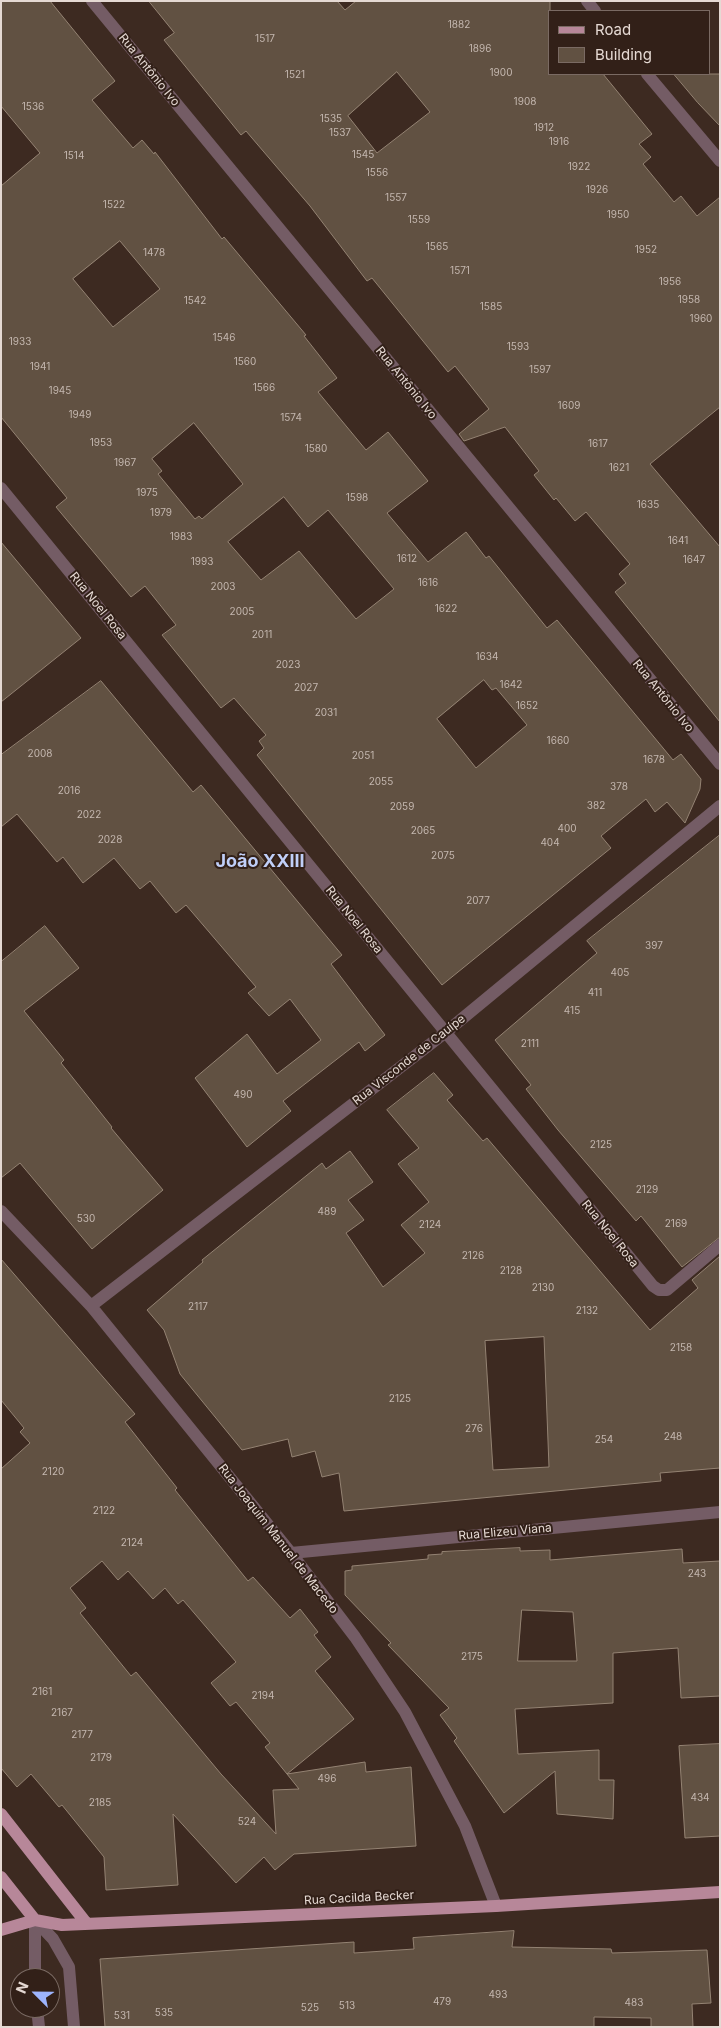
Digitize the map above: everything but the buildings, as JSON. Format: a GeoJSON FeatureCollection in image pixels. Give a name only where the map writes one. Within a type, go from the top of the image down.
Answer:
{"type":"FeatureCollection","features":[{"type":"Feature","properties":{"kind":"main road"},"geometry":{"type":"LineString","coordinates":[[1,1814],[87,1924]]}},
{"type":"Feature","properties":{"kind":"main road"},"geometry":{"type":"LineString","coordinates":[[1,1877],[35,1920]]}},
{"type":"Feature","properties":{"kind":"main road","name":"Rua Cacilda Becker"},"geometry":{"type":"LineString","coordinates":[[1,1930],[35,1920],[62,1925],[87,1924],[496,1906],[720,1892]]}},
{"type":"Feature","properties":{"kind":"street","name":"Rua Antônio Ivo"},"geometry":{"type":"LineString","coordinates":[[92,1],[720,764]]}},
{"type":"Feature","properties":{"kind":"street"},"geometry":{"type":"LineString","coordinates":[[648,75],[720,161]]}},
{"type":"Feature","properties":{"kind":"street","name":"Rua Noel Rosa"},"geometry":{"type":"LineString","coordinates":[[1,488],[653,1286],[659,1290],[667,1290],[720,1245]]}},
{"type":"Feature","properties":{"kind":"street","name":"Rua Visconde de Cauípe"},"geometry":{"type":"LineString","coordinates":[[91,1306],[446,1032],[720,806]]}},
{"type":"Feature","properties":{"kind":"street","name":"Rua Joaquim Manuel de Macedo"},"geometry":{"type":"LineString","coordinates":[[1,1211],[91,1306],[291,1553],[355,1637],[405,1712],[465,1826],[496,1906]]}},
{"type":"Feature","properties":{"kind":"street","name":"Rua Elizeu Viana"},"geometry":{"type":"LineString","coordinates":[[291,1553],[720,1512]]}},
{"type":"Feature","properties":{"kind":"street"},"geometry":{"type":"LineString","coordinates":[[35,1920],[35,1968]]}},
{"type":"Feature","properties":{"kind":"street"},"geometry":{"type":"LineString","coordinates":[[35,1920],[53,1940],[69,1967],[74,2027]]}},
{"type":"Feature","properties":{"kind":"district","name":"João XXIII"},"geometry":{"type":"Point","coordinates":[260,862]}}]}
